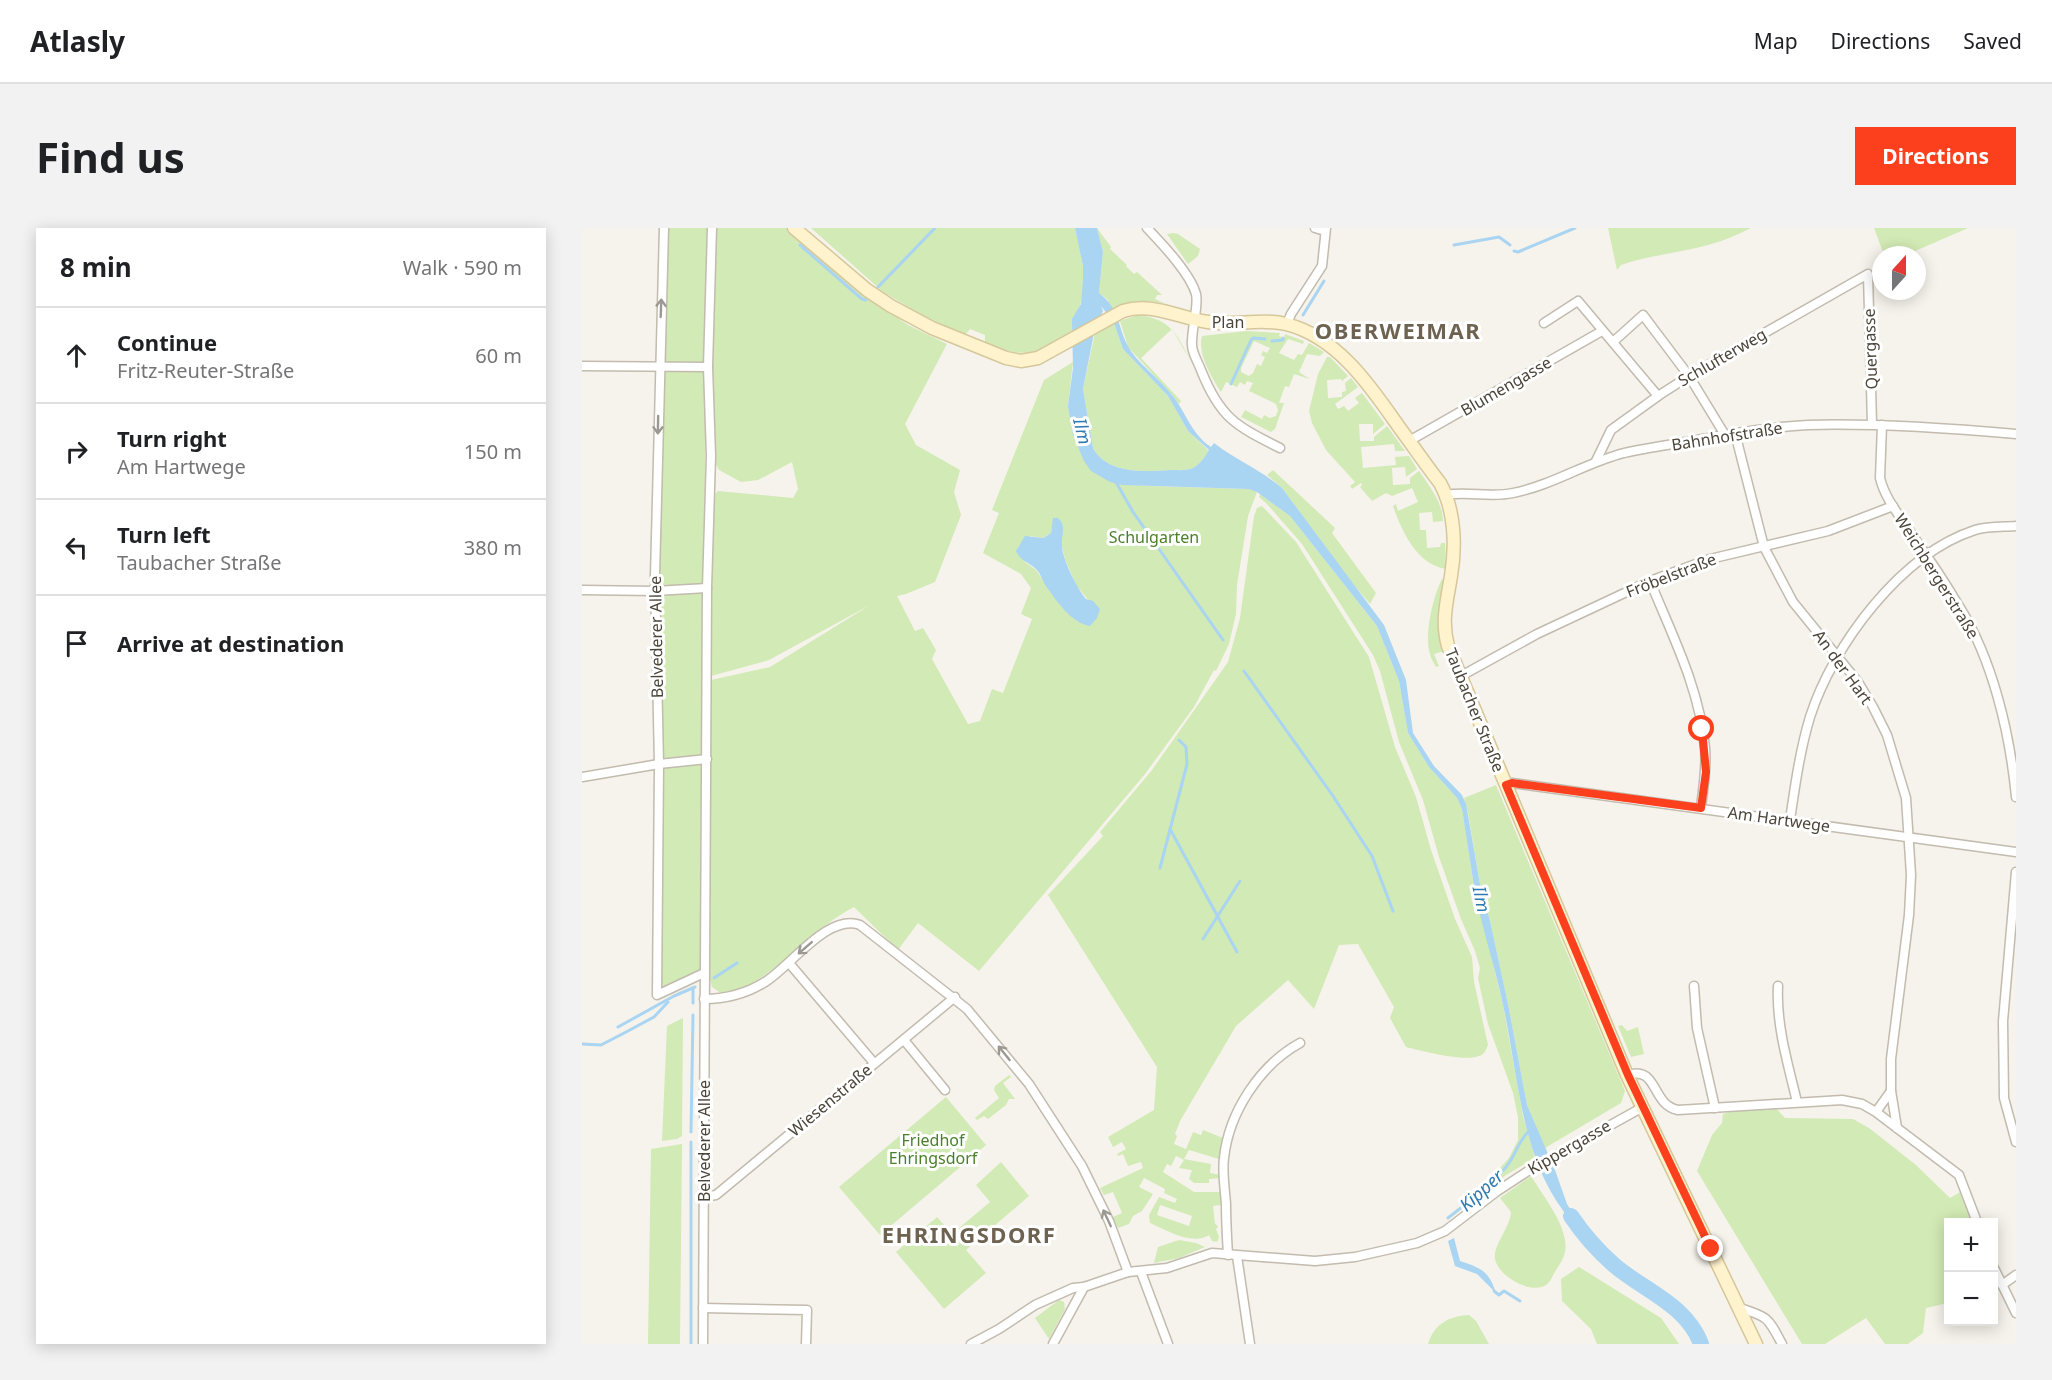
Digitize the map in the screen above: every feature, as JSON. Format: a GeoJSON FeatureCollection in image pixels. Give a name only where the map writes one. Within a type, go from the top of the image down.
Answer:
{"type":"FeatureCollection","features":[{"type":"Feature","properties":{"kind":"street","name":"Belvederer Allee"},"geometry":{"type":"LineString","coordinates":[[664,228],[655,591],[659,764],[657,995],[704,973]]}},
{"type":"Feature","properties":{"kind":"street","name":"Belvederer Allee"},"geometry":{"type":"LineString","coordinates":[[703,1344],[707,588],[711,456],[708,367],[712,228]]}},
{"type":"Feature","properties":{"kind":"street","name":"Plan"},"geometry":{"type":"LineString","coordinates":[[794,228],[878,298],[910,317],[1006,358],[1021,361],[1038,358],[1123,311],[1134,308],[1154,308],[1218,324],[1262,321],[1287,324],[1303,330]]}},
{"type":"Feature","properties":{"kind":"street"},"geometry":{"type":"LineString","coordinates":[[1147,228],[1187,277],[1194,291],[1197,302],[1193,319],[1192,348],[1216,401],[1236,424],[1280,448]]}},
{"type":"Feature","properties":{"kind":"street"},"geometry":{"type":"LineString","coordinates":[[1156,238],[1159,228]]}},
{"type":"Feature","properties":{"kind":"street"},"geometry":{"type":"LineString","coordinates":[[1287,324],[1322,266],[1325,230],[1315,228]]}},
{"type":"Feature","properties":{"kind":"street","name":"Schlufterweg"},"geometry":{"type":"LineString","coordinates":[[1596,461],[1611,430],[1658,396],[1868,274]]}},
{"type":"Feature","properties":{"kind":"street","name":"Quergasse"},"geometry":{"type":"LineString","coordinates":[[1868,274],[1877,425]]}},
{"type":"Feature","properties":{"kind":"street"},"geometry":{"type":"LineString","coordinates":[[1544,323],[1578,301],[1658,396]]}},
{"type":"Feature","properties":{"kind":"street"},"geometry":{"type":"LineString","coordinates":[[1613,342],[1643,315],[1689,376],[1725,435]]}},
{"type":"Feature","properties":{"kind":"street","name":"Taubacher Straße"},"geometry":{"type":"LineString","coordinates":[[1303,330],[1329,346],[1358,372],[1440,483],[1446,495],[1451,512],[1453,559],[1445,605],[1444,627],[1448,646],[1628,1075],[1756,1344]]}},
{"type":"Feature","properties":{"kind":"street","name":"Blumengasse"},"geometry":{"type":"LineString","coordinates":[[1409,441],[1602,331]]}},
{"type":"Feature","properties":{"kind":"street"},"geometry":{"type":"LineString","coordinates":[[582,366],[708,367]]}},
{"type":"Feature","properties":{"kind":"street","name":"Bahnhofstraße"},"geometry":{"type":"LineString","coordinates":[[1446,495],[1459,492],[1495,496],[1510,494],[1542,486],[1596,461],[1625,453],[1735,433],[1805,425],[1877,425],[2016,434]]}},
{"type":"Feature","properties":{"kind":"street","name":"Weichbergerstraße"},"geometry":{"type":"LineString","coordinates":[[1877,425],[1882,486],[1960,607],[1980,646],[1993,684],[2006,738],[2016,797]]}},
{"type":"Feature","properties":{"kind":"street","name":"An der Hart"},"geometry":{"type":"LineString","coordinates":[[1735,433],[1764,547],[1793,602],[1858,682],[1887,735],[1906,798],[1911,874],[1890,1059],[1891,1091],[1897,1128]]}},
{"type":"Feature","properties":{"kind":"street","name":"Fröbelstraße"},"geometry":{"type":"LineString","coordinates":[[1461,676],[1537,634],[1650,580],[1710,559],[1828,531],[1893,506]]}},
{"type":"Feature","properties":{"kind":"street"},"geometry":{"type":"LineString","coordinates":[[1790,820],[1810,718],[1824,682],[1838,656],[1873,605],[1902,574],[1957,537],[1984,528],[2016,526]]}},
{"type":"Feature","properties":{"kind":"street"},"geometry":{"type":"LineString","coordinates":[[1650,580],[1691,680],[1702,729],[1706,772],[1701,808]]}},
{"type":"Feature","properties":{"kind":"street"},"geometry":{"type":"LineString","coordinates":[[582,590],[655,591],[707,588]]}},
{"type":"Feature","properties":{"kind":"street"},"geometry":{"type":"LineString","coordinates":[[582,777],[659,764],[707,759]]}},
{"type":"Feature","properties":{"kind":"street","name":"Am Hartwege"},"geometry":{"type":"LineString","coordinates":[[1506,785],[1512,783],[2016,852]]}},
{"type":"Feature","properties":{"kind":"street"},"geometry":{"type":"LineString","coordinates":[[2016,872],[2003,1021],[2004,1098],[2016,1142]]}},
{"type":"Feature","properties":{"kind":"street"},"geometry":{"type":"LineString","coordinates":[[704,999],[726,999],[767,981],[838,924],[855,923],[870,932],[955,997],[1029,1083],[1082,1166],[1109,1221],[1128,1272]]}},
{"type":"Feature","properties":{"kind":"street"},"geometry":{"type":"LineString","coordinates":[[789,963],[874,1063]]}},
{"type":"Feature","properties":{"kind":"street"},"geometry":{"type":"LineString","coordinates":[[1694,986],[1697,1028],[1714,1108]]}},
{"type":"Feature","properties":{"kind":"street"},"geometry":{"type":"LineString","coordinates":[[1778,986],[1777,1002],[1783,1045],[1797,1102]]}},
{"type":"Feature","properties":{"kind":"street","name":"Wiesenstraße"},"geometry":{"type":"LineString","coordinates":[[703,1197],[716,1194],[955,997]]}},
{"type":"Feature","properties":{"kind":"street"},"geometry":{"type":"LineString","coordinates":[[904,1040],[945,1090]]}},
{"type":"Feature","properties":{"kind":"street"},"geometry":{"type":"LineString","coordinates":[[1250,1344],[1233,1255],[1224,1160],[1228,1140],[1239,1111],[1253,1085],[1285,1051],[1300,1043]]}},
{"type":"Feature","properties":{"kind":"street"},"geometry":{"type":"LineString","coordinates":[[1628,1075],[1636,1072],[1644,1074],[1651,1081],[1663,1103],[1672,1108],[1714,1108],[1842,1100],[1862,1104],[1876,1112],[1959,1175],[1975,1218]]}},
{"type":"Feature","properties":{"kind":"street"},"geometry":{"type":"LineString","coordinates":[[1876,1112],[1891,1091]]}},
{"type":"Feature","properties":{"kind":"street","name":"Kippergasse"},"geometry":{"type":"LineString","coordinates":[[970,1344],[999,1329],[1035,1305],[1073,1288],[1084,1287],[1128,1272],[1167,1268],[1212,1253],[1315,1261],[1354,1257],[1417,1243],[1445,1231],[1528,1171],[1643,1107]]}},
{"type":"Feature","properties":{"kind":"street"},"geometry":{"type":"LineString","coordinates":[[1141,1272],[1168,1344]]}},
{"type":"Feature","properties":{"kind":"street"},"geometry":{"type":"LineString","coordinates":[[1996,1272],[2016,1313]]}},
{"type":"Feature","properties":{"kind":"street"},"geometry":{"type":"LineString","coordinates":[[2002,1286],[2016,1275]]}},
{"type":"Feature","properties":{"kind":"street"},"geometry":{"type":"LineString","coordinates":[[1053,1344],[1084,1287]]}},
{"type":"Feature","properties":{"kind":"street"},"geometry":{"type":"LineString","coordinates":[[703,1308],[807,1310],[806,1344]]}},
{"type":"Feature","properties":{"kind":"street"},"geometry":{"type":"LineString","coordinates":[[1740,1308],[1762,1315],[1769,1320],[1782,1344]]}},
{"type":"Feature","properties":{"kind":"green space"},"geometry":{"type":"Polygon","coordinates":[[[668,228],[707,228],[701,970],[659,992],[659,585],[668,228]]]}},
{"type":"Feature","properties":{"kind":"green space","name":"Schulgarten"},"geometry":{"type":"Polygon","coordinates":[[[716,228],[787,228],[863,294],[908,325],[947,344],[905,424],[916,445],[960,470],[954,492],[961,515],[935,582],[897,596],[915,631],[923,628],[936,650],[932,659],[968,724],[980,721],[992,689],[1003,693],[1032,619],[1021,614],[1031,588],[1021,574],[983,553],[999,513],[992,510],[1044,380],[1073,362],[1068,406],[1071,419],[1110,482],[1149,486],[1248,489],[1257,492],[1248,516],[1237,585],[1236,614],[1229,644],[1216,671],[1214,670],[1194,707],[1145,774],[979,971],[918,923],[898,950],[854,907],[821,929],[759,979],[722,994],[712,987],[709,977],[711,680],[770,667],[870,605],[769,660],[711,676],[712,497],[718,491],[793,498],[798,489],[792,462],[758,480],[741,482],[719,470],[711,456],[708,367],[716,228]],[[1051,528],[1051,533],[1044,538],[1030,536],[1018,547],[1024,561],[1036,570],[1057,600],[1078,622],[1089,601],[1076,585],[1065,559],[1061,542],[1051,528]]]}},
{"type":"Feature","properties":{"kind":"green space"},"geometry":{"type":"Polygon","coordinates":[[[811,228],[1075,228],[1083,266],[1084,286],[1074,320],[1073,332],[1039,350],[1022,353],[985,343],[985,335],[970,329],[965,335],[920,314],[882,291],[811,228]]]}},
{"type":"Feature","properties":{"kind":"green space"},"geometry":{"type":"Polygon","coordinates":[[[1097,228],[1111,247],[1110,249],[1134,274],[1137,272],[1162,295],[1157,295],[1155,299],[1164,303],[1138,301],[1113,310],[1107,299],[1099,293],[1103,252],[1097,228]]]}},
{"type":"Feature","properties":{"kind":"green space"},"geometry":{"type":"Polygon","coordinates":[[[1608,228],[1751,228],[1708,245],[1621,265],[1617,270],[1608,228]]]}},
{"type":"Feature","properties":{"kind":"green space"},"geometry":{"type":"Polygon","coordinates":[[[1874,228],[1968,228],[1926,246],[1881,246],[1874,228]]]}},
{"type":"Feature","properties":{"kind":"green space"},"geometry":{"type":"Polygon","coordinates":[[[1173,233],[1200,249],[1198,256],[1188,264],[1167,234],[1173,233]]]}},
{"type":"Feature","properties":{"kind":"green space"},"geometry":{"type":"Polygon","coordinates":[[[1138,315],[1158,320],[1172,329],[1141,358],[1181,401],[1179,404],[1128,347],[1120,321],[1138,315]]]}},
{"type":"Feature","properties":{"kind":"green space"},"geometry":{"type":"Polygon","coordinates":[[[1114,323],[1123,349],[1168,396],[1188,431],[1209,451],[1193,468],[1127,470],[1107,463],[1093,448],[1083,389],[1095,333],[1114,323]]]}},
{"type":"Feature","properties":{"kind":"green space"},"geometry":{"type":"Polygon","coordinates":[[[1246,331],[1280,333],[1279,336],[1284,338],[1285,334],[1304,341],[1303,344],[1288,339],[1279,353],[1294,360],[1298,354],[1302,355],[1309,343],[1324,352],[1320,356],[1307,354],[1299,372],[1310,379],[1294,374],[1289,387],[1285,386],[1279,403],[1284,403],[1275,429],[1271,432],[1241,417],[1245,410],[1262,419],[1264,415],[1270,418],[1276,416],[1278,410],[1276,404],[1249,391],[1253,383],[1247,381],[1245,385],[1240,382],[1237,387],[1226,382],[1221,392],[1203,357],[1202,336],[1246,331]],[[1254,341],[1241,372],[1249,376],[1253,373],[1257,364],[1261,366],[1265,357],[1261,355],[1263,351],[1267,353],[1270,348],[1254,341]]]}},
{"type":"Feature","properties":{"kind":"green space"},"geometry":{"type":"Polygon","coordinates":[[[1327,357],[1330,357],[1348,376],[1342,381],[1341,379],[1327,380],[1328,398],[1342,397],[1342,392],[1346,391],[1345,383],[1351,378],[1358,387],[1335,404],[1338,409],[1344,406],[1348,411],[1359,403],[1355,398],[1362,393],[1385,424],[1373,434],[1373,424],[1359,424],[1360,441],[1374,441],[1374,437],[1387,426],[1405,451],[1395,451],[1394,444],[1361,447],[1363,468],[1396,465],[1395,457],[1409,456],[1417,469],[1406,477],[1405,467],[1392,468],[1393,485],[1410,484],[1410,478],[1419,471],[1435,494],[1443,521],[1433,522],[1432,512],[1419,513],[1420,530],[1426,530],[1427,548],[1440,547],[1441,543],[1445,543],[1446,569],[1426,561],[1418,553],[1406,536],[1397,516],[1393,506],[1396,504],[1398,511],[1418,502],[1412,488],[1392,496],[1386,493],[1372,501],[1360,487],[1361,483],[1352,489],[1350,486],[1355,482],[1326,450],[1312,423],[1309,411],[1318,374],[1327,357]]]}},
{"type":"Feature","properties":{"kind":"green space"},"geometry":{"type":"Polygon","coordinates":[[[1273,470],[1335,528],[1332,533],[1376,593],[1370,604],[1282,488],[1267,475],[1273,470]]]}},
{"type":"Feature","properties":{"kind":"green space"},"geometry":{"type":"Polygon","coordinates":[[[1260,494],[1290,516],[1377,626],[1399,681],[1408,733],[1429,767],[1457,798],[1462,809],[1474,886],[1503,1005],[1523,1116],[1535,1158],[1506,1175],[1449,1219],[1448,1217],[1487,1182],[1509,1158],[1518,1140],[1518,1117],[1513,1093],[1488,1024],[1478,978],[1480,968],[1475,951],[1439,857],[1423,800],[1399,742],[1380,671],[1373,655],[1302,544],[1259,497],[1260,494]]]}},
{"type":"Feature","properties":{"kind":"green space"},"geometry":{"type":"Polygon","coordinates":[[[1262,506],[1296,542],[1369,657],[1395,747],[1416,797],[1431,850],[1455,919],[1472,957],[1474,982],[1488,1045],[1482,1055],[1472,1058],[1443,1055],[1406,1047],[1390,1018],[1394,1007],[1358,944],[1339,945],[1314,1009],[1288,980],[1236,1026],[1180,1121],[1175,1134],[1177,1136],[1174,1144],[1186,1149],[1193,1132],[1201,1135],[1203,1130],[1223,1138],[1219,1159],[1189,1150],[1184,1159],[1211,1164],[1210,1173],[1221,1175],[1221,1178],[1209,1179],[1209,1183],[1194,1183],[1189,1179],[1192,1170],[1179,1168],[1184,1160],[1176,1156],[1171,1166],[1167,1164],[1163,1172],[1194,1192],[1222,1192],[1221,1205],[1213,1206],[1215,1223],[1218,1227],[1216,1229],[1219,1237],[1217,1242],[1212,1241],[1209,1235],[1195,1239],[1187,1238],[1150,1223],[1149,1215],[1159,1197],[1175,1203],[1177,1199],[1164,1193],[1165,1189],[1144,1178],[1139,1187],[1153,1194],[1142,1211],[1133,1216],[1129,1224],[1118,1228],[1113,1217],[1122,1213],[1113,1192],[1104,1195],[1100,1188],[1143,1168],[1141,1162],[1128,1166],[1123,1154],[1118,1156],[1117,1154],[1126,1149],[1122,1142],[1113,1147],[1108,1137],[1154,1110],[1157,1067],[1048,895],[1103,836],[1100,832],[1152,770],[1228,662],[1240,618],[1257,508],[1262,506]],[[1160,1205],[1157,1215],[1189,1226],[1192,1216],[1160,1205]]]}},
{"type":"Feature","properties":{"kind":"green space"},"geometry":{"type":"Polygon","coordinates":[[[1442,579],[1446,579],[1444,651],[1434,654],[1439,666],[1436,667],[1430,656],[1428,637],[1435,595],[1442,579]]]}},
{"type":"Feature","properties":{"kind":"green space"},"geometry":{"type":"Polygon","coordinates":[[[1496,785],[1625,1091],[1621,1103],[1545,1148],[1527,1105],[1464,798],[1496,785]]]}},
{"type":"Feature","properties":{"kind":"green space"},"geometry":{"type":"Polygon","coordinates":[[[683,1018],[682,1136],[662,1141],[667,1026],[683,1018]]]}},
{"type":"Feature","properties":{"kind":"green space"},"geometry":{"type":"Polygon","coordinates":[[[1622,1025],[1627,1031],[1638,1027],[1644,1054],[1631,1057],[1618,1026],[1622,1025]]]}},
{"type":"Feature","properties":{"kind":"green space"},"geometry":{"type":"Polygon","coordinates":[[[1009,1075],[1011,1077],[1003,1083],[1015,1099],[1009,1099],[1006,1105],[988,1119],[984,1116],[977,1120],[975,1118],[999,1098],[994,1090],[995,1086],[1009,1075]]]}},
{"type":"Feature","properties":{"kind":"green space","name":"Friedhof Ehringsdorf"},"geometry":{"type":"Polygon","coordinates":[[[946,1097],[986,1145],[880,1235],[839,1187],[946,1097]]]}},
{"type":"Feature","properties":{"kind":"green space"},"geometry":{"type":"Polygon","coordinates":[[[1776,1108],[1785,1118],[1853,1119],[1869,1128],[1916,1165],[1950,1198],[1962,1191],[1971,1216],[1969,1218],[1944,1218],[1944,1304],[1926,1308],[1923,1333],[1908,1344],[1885,1344],[1866,1318],[1825,1344],[1802,1344],[1697,1171],[1712,1135],[1722,1123],[1723,1114],[1736,1110],[1776,1108]]]}},
{"type":"Feature","properties":{"kind":"green space"},"geometry":{"type":"Polygon","coordinates":[[[682,1144],[680,1344],[648,1344],[651,1149],[682,1144]]]}},
{"type":"Feature","properties":{"kind":"green space"},"geometry":{"type":"Polygon","coordinates":[[[1001,1162],[1029,1196],[966,1250],[986,1273],[944,1309],[896,1252],[937,1217],[952,1234],[990,1202],[976,1185],[1001,1162]]]}},
{"type":"Feature","properties":{"kind":"green space"},"geometry":{"type":"Polygon","coordinates":[[[1531,1176],[1556,1215],[1563,1231],[1565,1245],[1565,1253],[1551,1280],[1546,1285],[1532,1288],[1508,1277],[1502,1272],[1495,1259],[1511,1212],[1500,1198],[1531,1176]]]}},
{"type":"Feature","properties":{"kind":"green space"},"geometry":{"type":"Polygon","coordinates":[[[1179,1240],[1205,1247],[1179,1258],[1154,1263],[1158,1247],[1179,1240]]]}},
{"type":"Feature","properties":{"kind":"green space"},"geometry":{"type":"Polygon","coordinates":[[[1579,1267],[1661,1318],[1679,1344],[1597,1344],[1591,1329],[1562,1301],[1561,1279],[1579,1267]]]}},
{"type":"Feature","properties":{"kind":"green space"},"geometry":{"type":"Polygon","coordinates":[[[1059,1300],[1064,1302],[1065,1309],[1049,1339],[1035,1318],[1059,1300]]]}},
{"type":"Feature","properties":{"kind":"green space"},"geometry":{"type":"Polygon","coordinates":[[[1469,1315],[1476,1321],[1489,1344],[1428,1344],[1434,1331],[1443,1322],[1469,1315]]]}},
{"type":"Feature","properties":{"kind":"water"},"geometry":{"type":"Polygon","coordinates":[[[1075,228],[1097,228],[1103,252],[1099,293],[1115,312],[1131,352],[1172,395],[1204,442],[1211,447],[1214,443],[1282,488],[1384,625],[1406,680],[1413,733],[1434,766],[1462,795],[1466,804],[1480,884],[1508,1004],[1527,1105],[1567,1204],[1580,1224],[1582,1233],[1562,1208],[1546,1182],[1526,1126],[1503,1005],[1477,901],[1462,809],[1457,798],[1429,767],[1408,733],[1399,681],[1377,626],[1290,516],[1257,492],[1248,489],[1122,485],[1110,482],[1091,471],[1073,435],[1068,406],[1073,368],[1072,319],[1081,304],[1083,266],[1075,228]],[[1101,306],[1103,311],[1095,328],[1083,389],[1093,448],[1107,463],[1127,470],[1193,468],[1209,450],[1188,431],[1168,396],[1123,349],[1114,323],[1101,306]]]}},
{"type":"Feature","properties":{"kind":"water"},"geometry":{"type":"Polygon","coordinates":[[[1053,518],[1058,518],[1063,527],[1063,551],[1074,581],[1086,599],[1093,601],[1100,609],[1097,618],[1090,626],[1070,616],[1054,598],[1038,571],[1016,551],[1025,536],[1044,538],[1051,533],[1053,518]]]}},
{"type":"Feature","properties":{"kind":"water"},"geometry":{"type":"Polygon","coordinates":[[[1454,1238],[1460,1261],[1483,1271],[1496,1293],[1477,1274],[1455,1266],[1448,1241],[1454,1238]]]}},
{"type":"Feature","properties":{"kind":"waterway"},"geometry":{"type":"LineString","coordinates":[[878,287],[935,228]]}},
{"type":"Feature","properties":{"kind":"waterway"},"geometry":{"type":"LineString","coordinates":[[1514,251],[1518,252],[1575,228]]}},
{"type":"Feature","properties":{"kind":"waterway"},"geometry":{"type":"LineString","coordinates":[[1454,245],[1499,237],[1510,245]]}},
{"type":"Feature","properties":{"kind":"waterway"},"geometry":{"type":"LineString","coordinates":[[800,245],[866,300]]}},
{"type":"Feature","properties":{"kind":"waterway"},"geometry":{"type":"LineString","coordinates":[[1303,315],[1324,281]]}},
{"type":"Feature","properties":{"kind":"waterway"},"geometry":{"type":"LineString","coordinates":[[1231,384],[1251,340],[1253,338],[1265,339]]}},
{"type":"Feature","properties":{"kind":"waterway"},"geometry":{"type":"LineString","coordinates":[[1272,341],[1283,340],[1283,338]]}},
{"type":"Feature","properties":{"kind":"waterway"},"geometry":{"type":"LineString","coordinates":[[1116,482],[1133,512],[1223,640]]}},
{"type":"Feature","properties":{"kind":"waterway"},"geometry":{"type":"LineString","coordinates":[[1244,671],[1333,796],[1372,856],[1393,911]]}},
{"type":"Feature","properties":{"kind":"waterway"},"geometry":{"type":"LineString","coordinates":[[1160,868],[1187,764],[1186,747],[1179,740]]}},
{"type":"Feature","properties":{"kind":"waterway"},"geometry":{"type":"LineString","coordinates":[[1170,829],[1237,952]]}},
{"type":"Feature","properties":{"kind":"waterway"},"geometry":{"type":"LineString","coordinates":[[1203,939],[1240,881]]}},
{"type":"Feature","properties":{"kind":"waterway"},"geometry":{"type":"LineString","coordinates":[[714,978],[737,963]]}},
{"type":"Feature","properties":{"kind":"waterway"},"geometry":{"type":"LineString","coordinates":[[618,1027],[695,987]]}},
{"type":"Feature","properties":{"kind":"waterway"},"geometry":{"type":"LineString","coordinates":[[693,989],[693,1003]]}},
{"type":"Feature","properties":{"kind":"waterway"},"geometry":{"type":"LineString","coordinates":[[582,1044],[601,1045],[654,1017],[668,1002]]}},
{"type":"Feature","properties":{"kind":"waterway"},"geometry":{"type":"LineString","coordinates":[[691,1132],[693,1015]]}},
{"type":"Feature","properties":{"kind":"waterway","name":"Kipper"},"geometry":{"type":"LineString","coordinates":[[1448,1218],[1500,1174],[1529,1131]]}},
{"type":"Feature","properties":{"kind":"waterway"},"geometry":{"type":"LineString","coordinates":[[691,1142],[691,1344]]}},
{"type":"Feature","properties":{"kind":"waterway","name":"Ilm"},"geometry":{"type":"LineString","coordinates":[[1571,1216],[1591,1242],[1614,1265],[1675,1308],[1694,1330],[1701,1344]]}},
{"type":"Feature","properties":{"kind":"waterway","name":"Kipper"},"geometry":{"type":"LineString","coordinates":[[1494,1291],[1499,1295],[1504,1291],[1520,1301]]}},
{"type":"Feature","properties":{"kind":"district","name":"OBERWEIMAR"},"geometry":{"type":"Point","coordinates":[1398,330]}},
{"type":"Feature","properties":{"kind":"district","name":"EHRINGSDORF"},"geometry":{"type":"Point","coordinates":[969,1234]}},
{"type":"Feature","properties":{"kind":"route"},"geometry":{"type":"LineString","coordinates":[[1702,729],[1706,772],[1701,808],[1512,783],[1506,785],[1628,1075],[1711,1249]]}}]}
